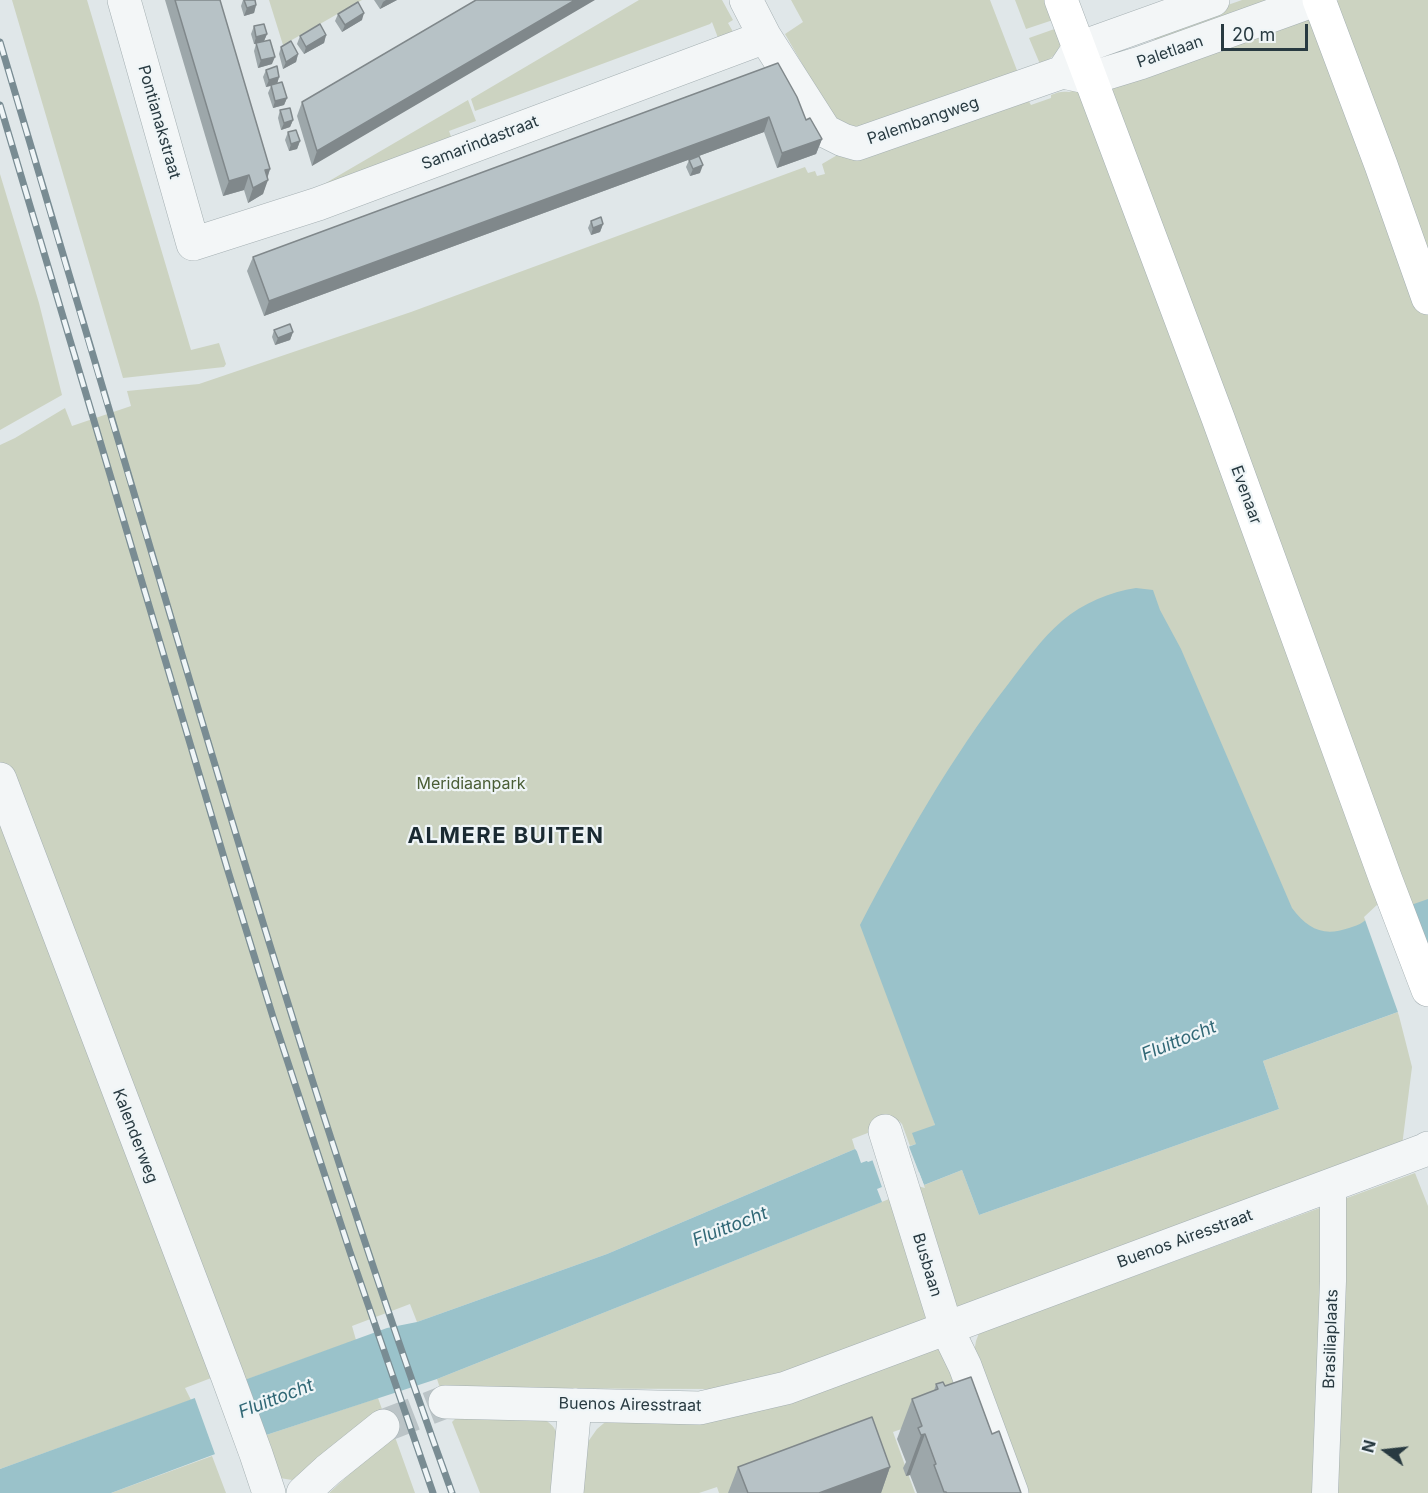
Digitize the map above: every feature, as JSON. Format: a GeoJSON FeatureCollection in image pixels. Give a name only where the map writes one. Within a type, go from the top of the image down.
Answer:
{"type":"FeatureCollection","features":[{"type":"Feature","properties":{"kind":"main road","name":"Evenaar"},"geometry":{"type":"LineString","coordinates":[[1061,0],[1078,66],[1218,418],[1428,990]]}},
{"type":"Feature","properties":{"kind":"main road"},"geometry":{"type":"LineString","coordinates":[[1317,0],[1381,165],[1428,298]]}},
{"type":"Feature","properties":{"kind":"street","name":"Pontianakstraat"},"geometry":{"type":"LineString","coordinates":[[124,0],[193,244]]}},
{"type":"Feature","properties":{"kind":"street","name":"Palembangweg"},"geometry":{"type":"LineString","coordinates":[[746,0],[765,37],[825,131],[857,144],[1078,66]]}},
{"type":"Feature","properties":{"kind":"street"},"geometry":{"type":"LineString","coordinates":[[1078,66],[1213,0]]}},
{"type":"Feature","properties":{"kind":"street","name":"Paletlaan"},"geometry":{"type":"LineString","coordinates":[[1078,66],[1140,63],[1317,0]]}},
{"type":"Feature","properties":{"kind":"street","name":"Samarindastraat"},"geometry":{"type":"LineString","coordinates":[[193,244],[318,204],[765,37]]}},
{"type":"Feature","properties":{"kind":"street","name":"Kalenderweg"},"geometry":{"type":"LineString","coordinates":[[0,779],[227,1375],[269,1493]]}},
{"type":"Feature","properties":{"kind":"street","name":"Busbaan"},"geometry":{"type":"LineString","coordinates":[[885,1131],[946,1328]]}},
{"type":"Feature","properties":{"kind":"street","name":"Buenos Airesstraat"},"geometry":{"type":"LineString","coordinates":[[445,1402],[700,1408],[786,1388],[1427,1149]]}},
{"type":"Feature","properties":{"kind":"street","name":"Brasiliaplaats"},"geometry":{"type":"LineString","coordinates":[[1325,1493],[1333,1281],[1333,1184]]}},
{"type":"Feature","properties":{"kind":"street"},"geometry":{"type":"LineString","coordinates":[[946,1328],[965,1366],[1012,1493]]}},
{"type":"Feature","properties":{"kind":"street"},"geometry":{"type":"LineString","coordinates":[[567,1493],[575,1405]]}},
{"type":"Feature","properties":{"kind":"street"},"geometry":{"type":"LineString","coordinates":[[303,1493],[383,1426]]}},
{"type":"Feature","properties":{"kind":"green space"},"geometry":{"type":"Polygon","coordinates":[[[12,0],[87,0],[191,350],[219,343],[226,364],[224,367],[123,378],[12,0]]]}},
{"type":"Feature","properties":{"kind":"green space"},"geometry":{"type":"Polygon","coordinates":[[[269,0],[362,0],[283,45],[269,0]]]}},
{"type":"Feature","properties":{"kind":"green space"},"geometry":{"type":"Polygon","coordinates":[[[639,0],[722,0],[733,20],[728,23],[736,37],[720,43],[712,22],[475,111],[471,99],[639,0]]]}},
{"type":"Feature","properties":{"kind":"green space"},"geometry":{"type":"Polygon","coordinates":[[[791,0],[990,0],[1018,73],[856,130],[832,116],[785,34],[803,22],[791,0]]]}},
{"type":"Feature","properties":{"kind":"green space"},"geometry":{"type":"Polygon","coordinates":[[[1015,0],[1056,0],[1062,17],[1026,29],[1015,0]]]}},
{"type":"Feature","properties":{"kind":"green space"},"geometry":{"type":"Polygon","coordinates":[[[1242,0],[1276,0],[1160,44],[1154,39],[1154,31],[1242,0]]]}},
{"type":"Feature","properties":{"kind":"green space","name":"Meridiaanpark"},"geometry":{"type":"Polygon","coordinates":[[[1339,0],[1428,0],[1428,923],[930,1110],[935,1125],[916,1144],[910,1146],[899,1121],[852,1139],[855,1149],[607,1254],[417,1322],[410,1304],[352,1326],[356,1340],[245,1380],[240,1367],[185,1388],[191,1400],[0,1469],[0,445],[65,408],[72,426],[131,406],[127,391],[199,384],[411,312],[805,167],[808,173],[815,171],[817,176],[825,174],[822,164],[839,154],[1027,98],[1031,105],[1051,98],[1051,95],[1056,93],[1069,92],[1339,0]]]}},
{"type":"Feature","properties":{"kind":"green space"},"geometry":{"type":"Polygon","coordinates":[[[1063,26],[1056,54],[1040,64],[1029,38],[1063,26]]]}},
{"type":"Feature","properties":{"kind":"green space"},"geometry":{"type":"Polygon","coordinates":[[[468,100],[476,121],[449,131],[453,142],[319,187],[468,100]]]}},
{"type":"Feature","properties":{"kind":"green space"},"geometry":{"type":"Polygon","coordinates":[[[0,174],[39,303],[62,395],[0,430],[0,174]]]}},
{"type":"Feature","properties":{"kind":"green space"},"geometry":{"type":"Polygon","coordinates":[[[1398,1012],[1412,1067],[1402,1146],[784,1373],[714,1389],[473,1388],[442,1394],[437,1379],[962,1170],[979,1215],[1279,1109],[1263,1061],[1398,1012]]]}},
{"type":"Feature","properties":{"kind":"green space"},"geometry":{"type":"Polygon","coordinates":[[[1415,1173],[1428,1206],[1428,1493],[1026,1493],[974,1353],[979,1333],[1415,1173]]]}},
{"type":"Feature","properties":{"kind":"green space"},"geometry":{"type":"Polygon","coordinates":[[[937,1349],[948,1353],[969,1405],[893,1432],[915,1493],[719,1493],[717,1487],[699,1493],[580,1493],[585,1446],[597,1429],[610,1418],[937,1349]]]}},
{"type":"Feature","properties":{"kind":"green space"},"geometry":{"type":"Polygon","coordinates":[[[378,1398],[383,1412],[298,1479],[280,1478],[266,1435],[378,1398]]]}},
{"type":"Feature","properties":{"kind":"green space"},"geometry":{"type":"Polygon","coordinates":[[[456,1418],[545,1420],[555,1430],[558,1438],[553,1493],[480,1493],[452,1422],[456,1418]]]}},
{"type":"Feature","properties":{"kind":"green space"},"geometry":{"type":"Polygon","coordinates":[[[395,1437],[415,1493],[329,1493],[367,1458],[395,1437]]]}},
{"type":"Feature","properties":{"kind":"green space"},"geometry":{"type":"Polygon","coordinates":[[[212,1456],[226,1493],[111,1493],[212,1456]]]}},
{"type":"Feature","properties":{"kind":"water","name":"Fluittocht"},"geometry":{"type":"Polygon","coordinates":[[[1136,588],[1153,590],[1160,610],[1181,649],[1292,908],[1298,915],[1317,929],[1340,931],[1361,923],[1380,906],[1411,905],[1428,899],[1428,1003],[1263,1061],[1279,1109],[979,1215],[962,1170],[924,1185],[919,1172],[877,1189],[882,1202],[437,1379],[266,1435],[111,1493],[0,1493],[0,1469],[387,1328],[417,1322],[607,1254],[855,1149],[868,1162],[916,1144],[912,1133],[935,1125],[860,925],[911,832],[967,741],[1034,651],[1054,628],[1079,609],[1107,595],[1136,588]]]}},
{"type":"Feature","properties":{"kind":"pier"},"geometry":{"type":"Polygon","coordinates":[[[1379,903],[1428,952],[1428,1006],[1399,1015],[1364,917],[1379,903]]]}},
{"type":"Feature","properties":{"kind":"pier"},"geometry":{"type":"Polygon","coordinates":[[[908,1144],[925,1188],[921,1187],[917,1176],[883,1190],[872,1159],[861,1163],[855,1146],[869,1158],[908,1144]]]}},
{"type":"Feature","properties":{"kind":"pier"},"geometry":{"type":"Polygon","coordinates":[[[243,1378],[266,1438],[216,1457],[194,1396],[243,1378]]]}},
{"type":"Feature","properties":{"kind":"building"},"geometry":{"type":"Polygon","coordinates":[[[175,0],[220,0],[270,169],[265,170],[268,180],[253,188],[249,175],[229,181],[175,0]]]}},
{"type":"Feature","properties":{"kind":"building"},"geometry":{"type":"Polygon","coordinates":[[[244,0],[255,0],[256,5],[247,8],[244,0]]]}},
{"type":"Feature","properties":{"kind":"building"},"geometry":{"type":"Polygon","coordinates":[[[476,0],[575,0],[317,151],[302,102],[476,0]]]}},
{"type":"Feature","properties":{"kind":"building"},"geometry":{"type":"Polygon","coordinates":[[[358,2],[364,13],[345,25],[338,14],[358,2]]]}},
{"type":"Feature","properties":{"kind":"building"},"geometry":{"type":"Polygon","coordinates":[[[264,24],[267,34],[256,37],[254,26],[264,24]]]}},
{"type":"Feature","properties":{"kind":"building"},"geometry":{"type":"Polygon","coordinates":[[[320,24],[326,35],[306,47],[300,36],[320,24]]]}},
{"type":"Feature","properties":{"kind":"building"},"geometry":{"type":"Polygon","coordinates":[[[270,40],[275,57],[261,60],[256,43],[270,40]]]}},
{"type":"Feature","properties":{"kind":"building"},"geometry":{"type":"Polygon","coordinates":[[[291,41],[298,54],[286,62],[281,47],[291,41]]]}},
{"type":"Feature","properties":{"kind":"building"},"geometry":{"type":"Polygon","coordinates":[[[778,63],[797,97],[806,120],[810,118],[822,139],[782,153],[769,117],[269,301],[253,257],[778,63]]]}},
{"type":"Feature","properties":{"kind":"building"},"geometry":{"type":"Polygon","coordinates":[[[277,66],[279,77],[269,80],[266,70],[277,66]]]}},
{"type":"Feature","properties":{"kind":"building"},"geometry":{"type":"Polygon","coordinates":[[[282,82],[287,98],[275,101],[271,85],[282,82]]]}},
{"type":"Feature","properties":{"kind":"building"},"geometry":{"type":"Polygon","coordinates":[[[290,108],[293,120],[284,123],[280,110],[290,108]]]}},
{"type":"Feature","properties":{"kind":"building"},"geometry":{"type":"Polygon","coordinates":[[[296,130],[300,141],[291,144],[288,132],[296,130]]]}},
{"type":"Feature","properties":{"kind":"building"},"geometry":{"type":"Polygon","coordinates":[[[699,156],[703,165],[693,169],[689,160],[699,156]]]}},
{"type":"Feature","properties":{"kind":"building"},"geometry":{"type":"Polygon","coordinates":[[[601,217],[603,224],[593,228],[591,221],[601,217]]]}},
{"type":"Feature","properties":{"kind":"building"},"geometry":{"type":"Polygon","coordinates":[[[290,324],[293,332],[278,338],[274,330],[290,324]]]}},
{"type":"Feature","properties":{"kind":"building"},"geometry":{"type":"Polygon","coordinates":[[[971,1377],[992,1434],[999,1431],[1021,1493],[944,1492],[925,1434],[921,1435],[918,1428],[922,1426],[912,1399],[938,1389],[936,1384],[943,1382],[945,1386],[971,1377]]]}},
{"type":"Feature","properties":{"kind":"building"},"geometry":{"type":"Polygon","coordinates":[[[872,1417],[890,1467],[819,1493],[748,1493],[738,1467],[872,1417]]]}},
{"type":"Feature","properties":{"kind":"tunnel"},"geometry":{"type":"LineString","coordinates":[[383,1426],[445,1402]]}},
{"type":"Feature","properties":{"kind":"railway"},"geometry":{"type":"LineString","coordinates":[[0,42],[271,950],[377,1277],[452,1493]]}},
{"type":"Feature","properties":{"kind":"railway"},"geometry":{"type":"LineString","coordinates":[[0,105],[273,1017],[350,1252],[433,1493]]}},
{"type":"Feature","properties":{"kind":"district","name":"ALMERE BUITEN"},"geometry":{"type":"Point","coordinates":[506,836]}}]}
